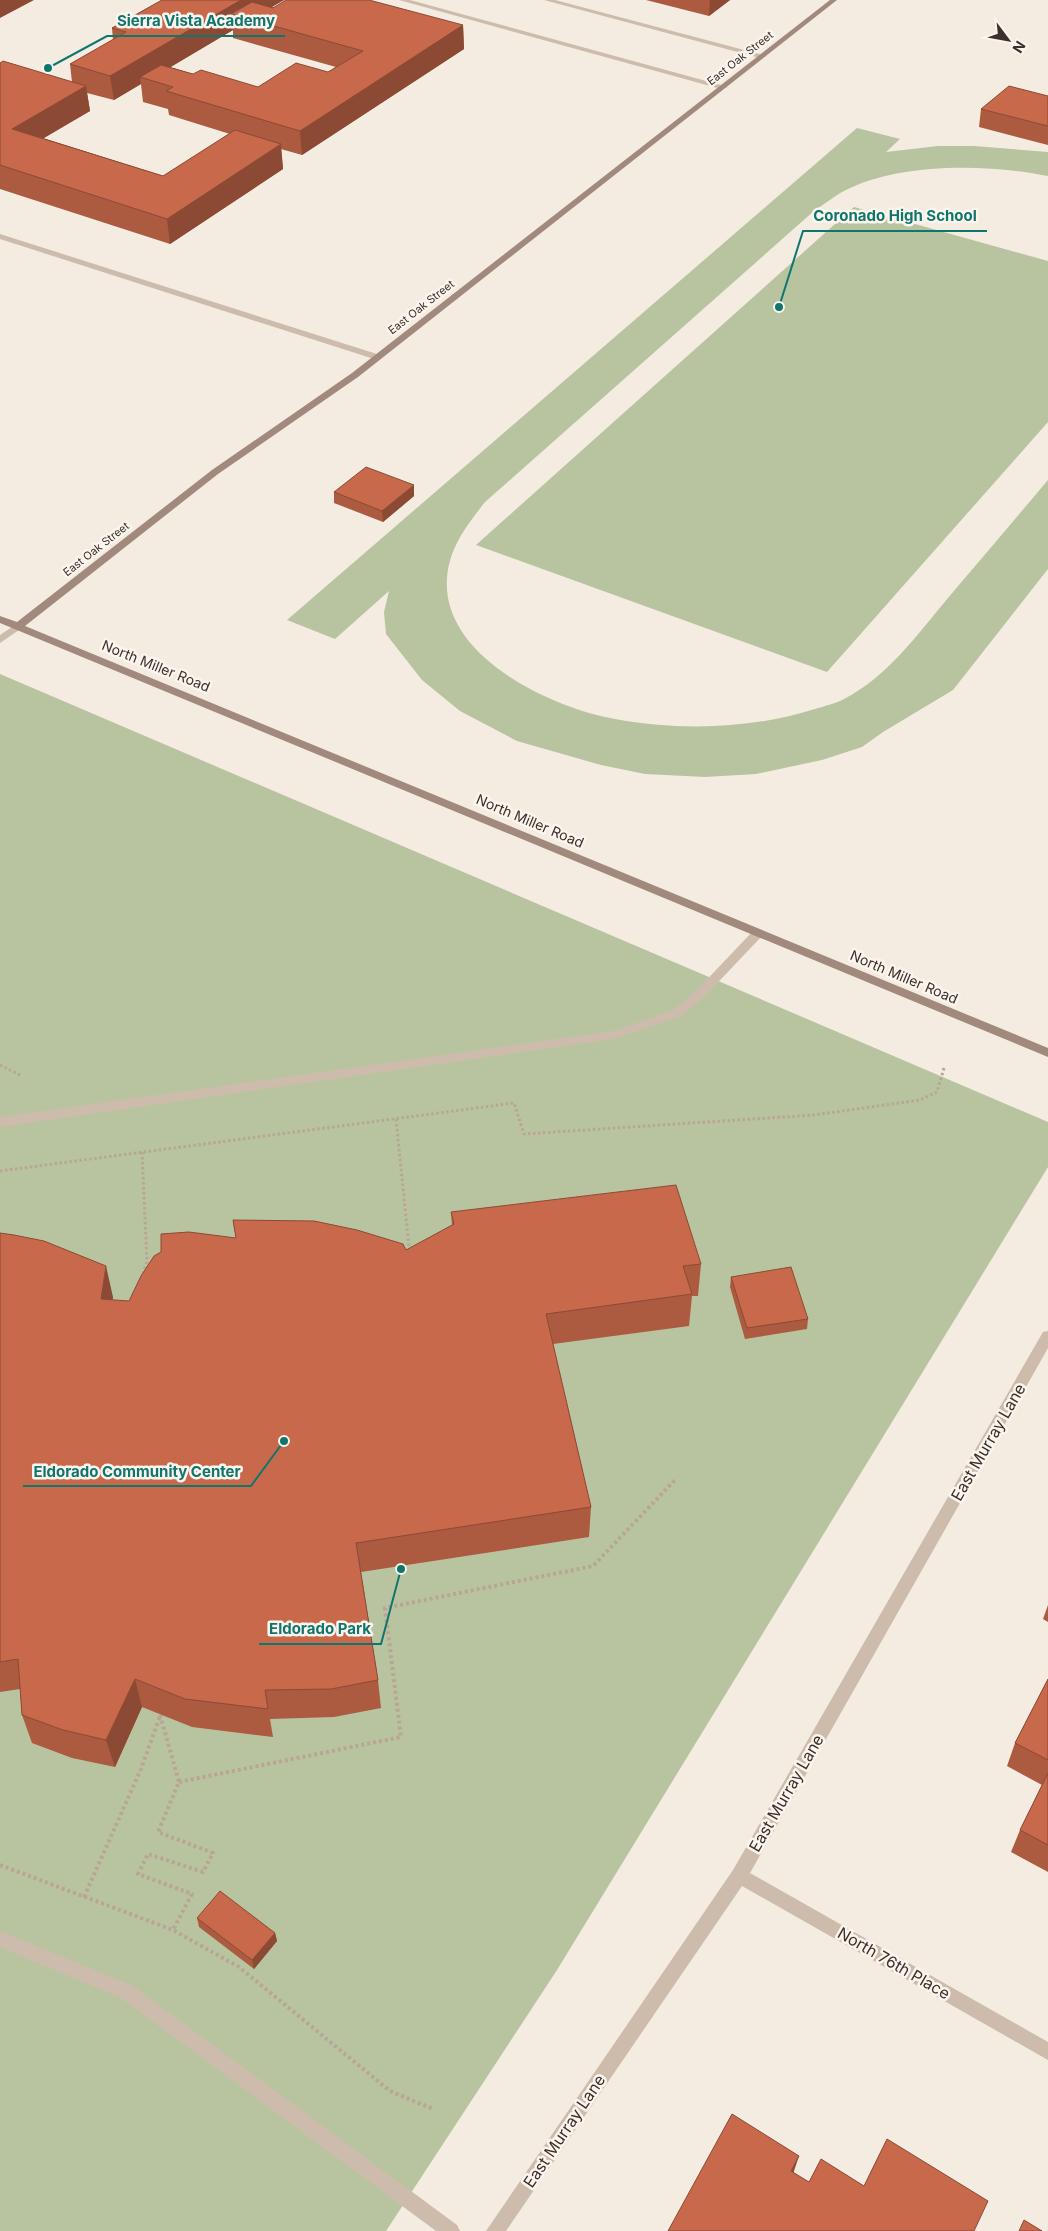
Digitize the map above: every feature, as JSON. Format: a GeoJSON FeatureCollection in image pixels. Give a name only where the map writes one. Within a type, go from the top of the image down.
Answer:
{"type":"FeatureCollection","features":[{"type":"Feature","properties":{"kind":"street"},"geometry":{"type":"LineString","coordinates":[[402,0],[724,86]]}},
{"type":"Feature","properties":{"kind":"street"},"geometry":{"type":"LineString","coordinates":[[547,0],[764,56]]}},
{"type":"Feature","properties":{"kind":"street","name":"East Oak Street"},"geometry":{"type":"LineString","coordinates":[[18,626],[215,472],[377,357],[834,0]]}},
{"type":"Feature","properties":{"kind":"street"},"geometry":{"type":"LineString","coordinates":[[0,236],[377,357]]}},
{"type":"Feature","properties":{"kind":"street","name":"North Miller Road"},"geometry":{"type":"LineString","coordinates":[[0,619],[1048,1053]]}},
{"type":"Feature","properties":{"kind":"street"},"geometry":{"type":"LineString","coordinates":[[0,640],[18,626]]}},
{"type":"Feature","properties":{"kind":"street"},"geometry":{"type":"LineString","coordinates":[[0,1122],[614,1035],[677,1013],[700,994],[758,932]]}},
{"type":"Feature","properties":{"kind":"street","name":"East Murray Lane"},"geometry":{"type":"LineString","coordinates":[[495,2231],[739,1876],[1048,1336]]}},
{"type":"Feature","properties":{"kind":"street","name":"North 76th Place"},"geometry":{"type":"LineString","coordinates":[[739,1876],[1048,2051]]}},
{"type":"Feature","properties":{"kind":"street"},"geometry":{"type":"LineString","coordinates":[[0,1939],[128,1992],[451,2231]]}},
{"type":"Feature","properties":{"kind":"path"},"geometry":{"type":"LineString","coordinates":[[0,1171],[514,1103],[524,1134],[814,1115],[920,1100],[937,1092],[944,1068]]}},
{"type":"Feature","properties":{"kind":"path"},"geometry":{"type":"LineString","coordinates":[[396,1119],[409,1247],[414,1253]]}},
{"type":"Feature","properties":{"kind":"path"},"geometry":{"type":"LineString","coordinates":[[141,1279],[147,1262],[142,1152]]}},
{"type":"Feature","properties":{"kind":"path"},"geometry":{"type":"LineString","coordinates":[[179,1782],[401,1737],[384,1608],[593,1566],[675,1480]]}},
{"type":"Feature","properties":{"kind":"path"},"geometry":{"type":"LineString","coordinates":[[84,1897],[141,1769],[160,1716],[179,1782],[158,1832],[212,1853],[203,1872],[148,1854],[138,1874],[192,1894],[173,1930]]}},
{"type":"Feature","properties":{"kind":"path"},"geometry":{"type":"LineString","coordinates":[[0,1865],[173,1930],[239,1966],[390,2091],[433,2109]]}},
{"type":"Feature","properties":{"kind":"green space"},"geometry":{"type":"Polygon","coordinates":[[[857,128],[900,139],[886,152],[938,146],[974,146],[1048,152],[1048,176],[999,169],[944,168],[917,170],[866,182],[840,193],[815,210],[485,502],[460,537],[451,557],[447,578],[450,606],[462,631],[481,654],[505,674],[532,690],[589,713],[640,723],[690,726],[741,724],[791,716],[841,701],[860,690],[888,667],[1048,480],[1048,569],[953,690],[883,732],[862,747],[822,760],[756,774],[705,777],[645,774],[601,765],[517,741],[460,711],[422,680],[386,634],[384,612],[389,591],[335,639],[287,620],[857,128]]]}},
{"type":"Feature","properties":{"kind":"green space"},"geometry":{"type":"Polygon","coordinates":[[[854,207],[1048,261],[1048,422],[827,672],[476,545],[854,207]]]}},
{"type":"Feature","properties":{"kind":"green space"},"geometry":{"type":"Polygon","coordinates":[[[0,674],[1048,1122],[1048,1167],[557,1970],[386,2231],[0,2231],[0,674]]]}},
{"type":"Feature","properties":{"kind":"building"},"geometry":{"type":"Polygon","coordinates":[[[162,0],[241,0],[110,76],[70,64],[126,32],[112,28],[162,0]]]}},
{"type":"Feature","properties":{"kind":"building"},"geometry":{"type":"Polygon","coordinates":[[[286,0],[369,0],[463,25],[300,131],[166,91],[173,87],[140,77],[161,65],[193,74],[201,70],[258,87],[296,63],[328,72],[363,51],[231,14],[252,2],[273,8],[286,0]]]}},
{"type":"Feature","properties":{"kind":"building"},"geometry":{"type":"Polygon","coordinates":[[[3,61],[86,86],[12,129],[163,176],[235,130],[281,144],[167,219],[0,165],[0,63],[3,61]]]}},
{"type":"Feature","properties":{"kind":"building"},"geometry":{"type":"Polygon","coordinates":[[[1009,86],[1048,96],[1048,126],[981,109],[1009,86]]]}},
{"type":"Feature","properties":{"kind":"building"},"geometry":{"type":"Polygon","coordinates":[[[366,467],[414,485],[382,511],[334,492],[366,467]]]}},
{"type":"Feature","properties":{"kind":"building"},"geometry":{"type":"Polygon","coordinates":[[[676,1185],[701,1264],[683,1266],[692,1294],[546,1314],[591,1507],[356,1543],[378,1680],[331,1689],[265,1690],[268,1709],[185,1699],[135,1679],[106,1740],[63,1730],[22,1715],[18,1659],[0,1662],[0,1233],[44,1241],[106,1266],[101,1299],[129,1301],[141,1276],[154,1256],[161,1252],[161,1234],[189,1232],[236,1238],[233,1220],[314,1221],[357,1230],[403,1244],[406,1250],[454,1224],[451,1212],[676,1185]]]}},
{"type":"Feature","properties":{"kind":"building"},"geometry":{"type":"Polygon","coordinates":[[[791,1267],[808,1319],[747,1328],[731,1277],[791,1267]]]}},
{"type":"Feature","properties":{"kind":"building"},"geometry":{"type":"Polygon","coordinates":[[[1048,1679],[1048,1760],[1015,1743],[1048,1679]]]}},
{"type":"Feature","properties":{"kind":"building"},"geometry":{"type":"Polygon","coordinates":[[[1048,1773],[1048,1845],[1020,1830],[1048,1773]]]}},
{"type":"Feature","properties":{"kind":"building"},"geometry":{"type":"Polygon","coordinates":[[[220,1891],[275,1933],[252,1960],[197,1918],[220,1891]]]}},
{"type":"Feature","properties":{"kind":"building"},"geometry":{"type":"Polygon","coordinates":[[[732,2114],[799,2156],[791,2171],[809,2182],[821,2159],[864,2186],[887,2139],[988,2201],[974,2231],[668,2231],[732,2114]]]}},
{"type":"Feature","properties":{"kind":"building"},"geometry":{"type":"Polygon","coordinates":[[[1024,2220],[1042,2231],[1019,2231],[1024,2220]]]}},
{"type":"Feature","properties":{"kind":"place","name":"Sierra Vista Academy"},"geometry":{"type":"Point","coordinates":[48,68]}},
{"type":"Feature","properties":{"kind":"place","name":"Coronado High School"},"geometry":{"type":"Point","coordinates":[779,307]}},
{"type":"Feature","properties":{"kind":"place","name":"Eldorado Community Center"},"geometry":{"type":"Point","coordinates":[284,1441]}},
{"type":"Feature","properties":{"kind":"place","name":"Eldorado Park"},"geometry":{"type":"Point","coordinates":[401,1569]}}]}
